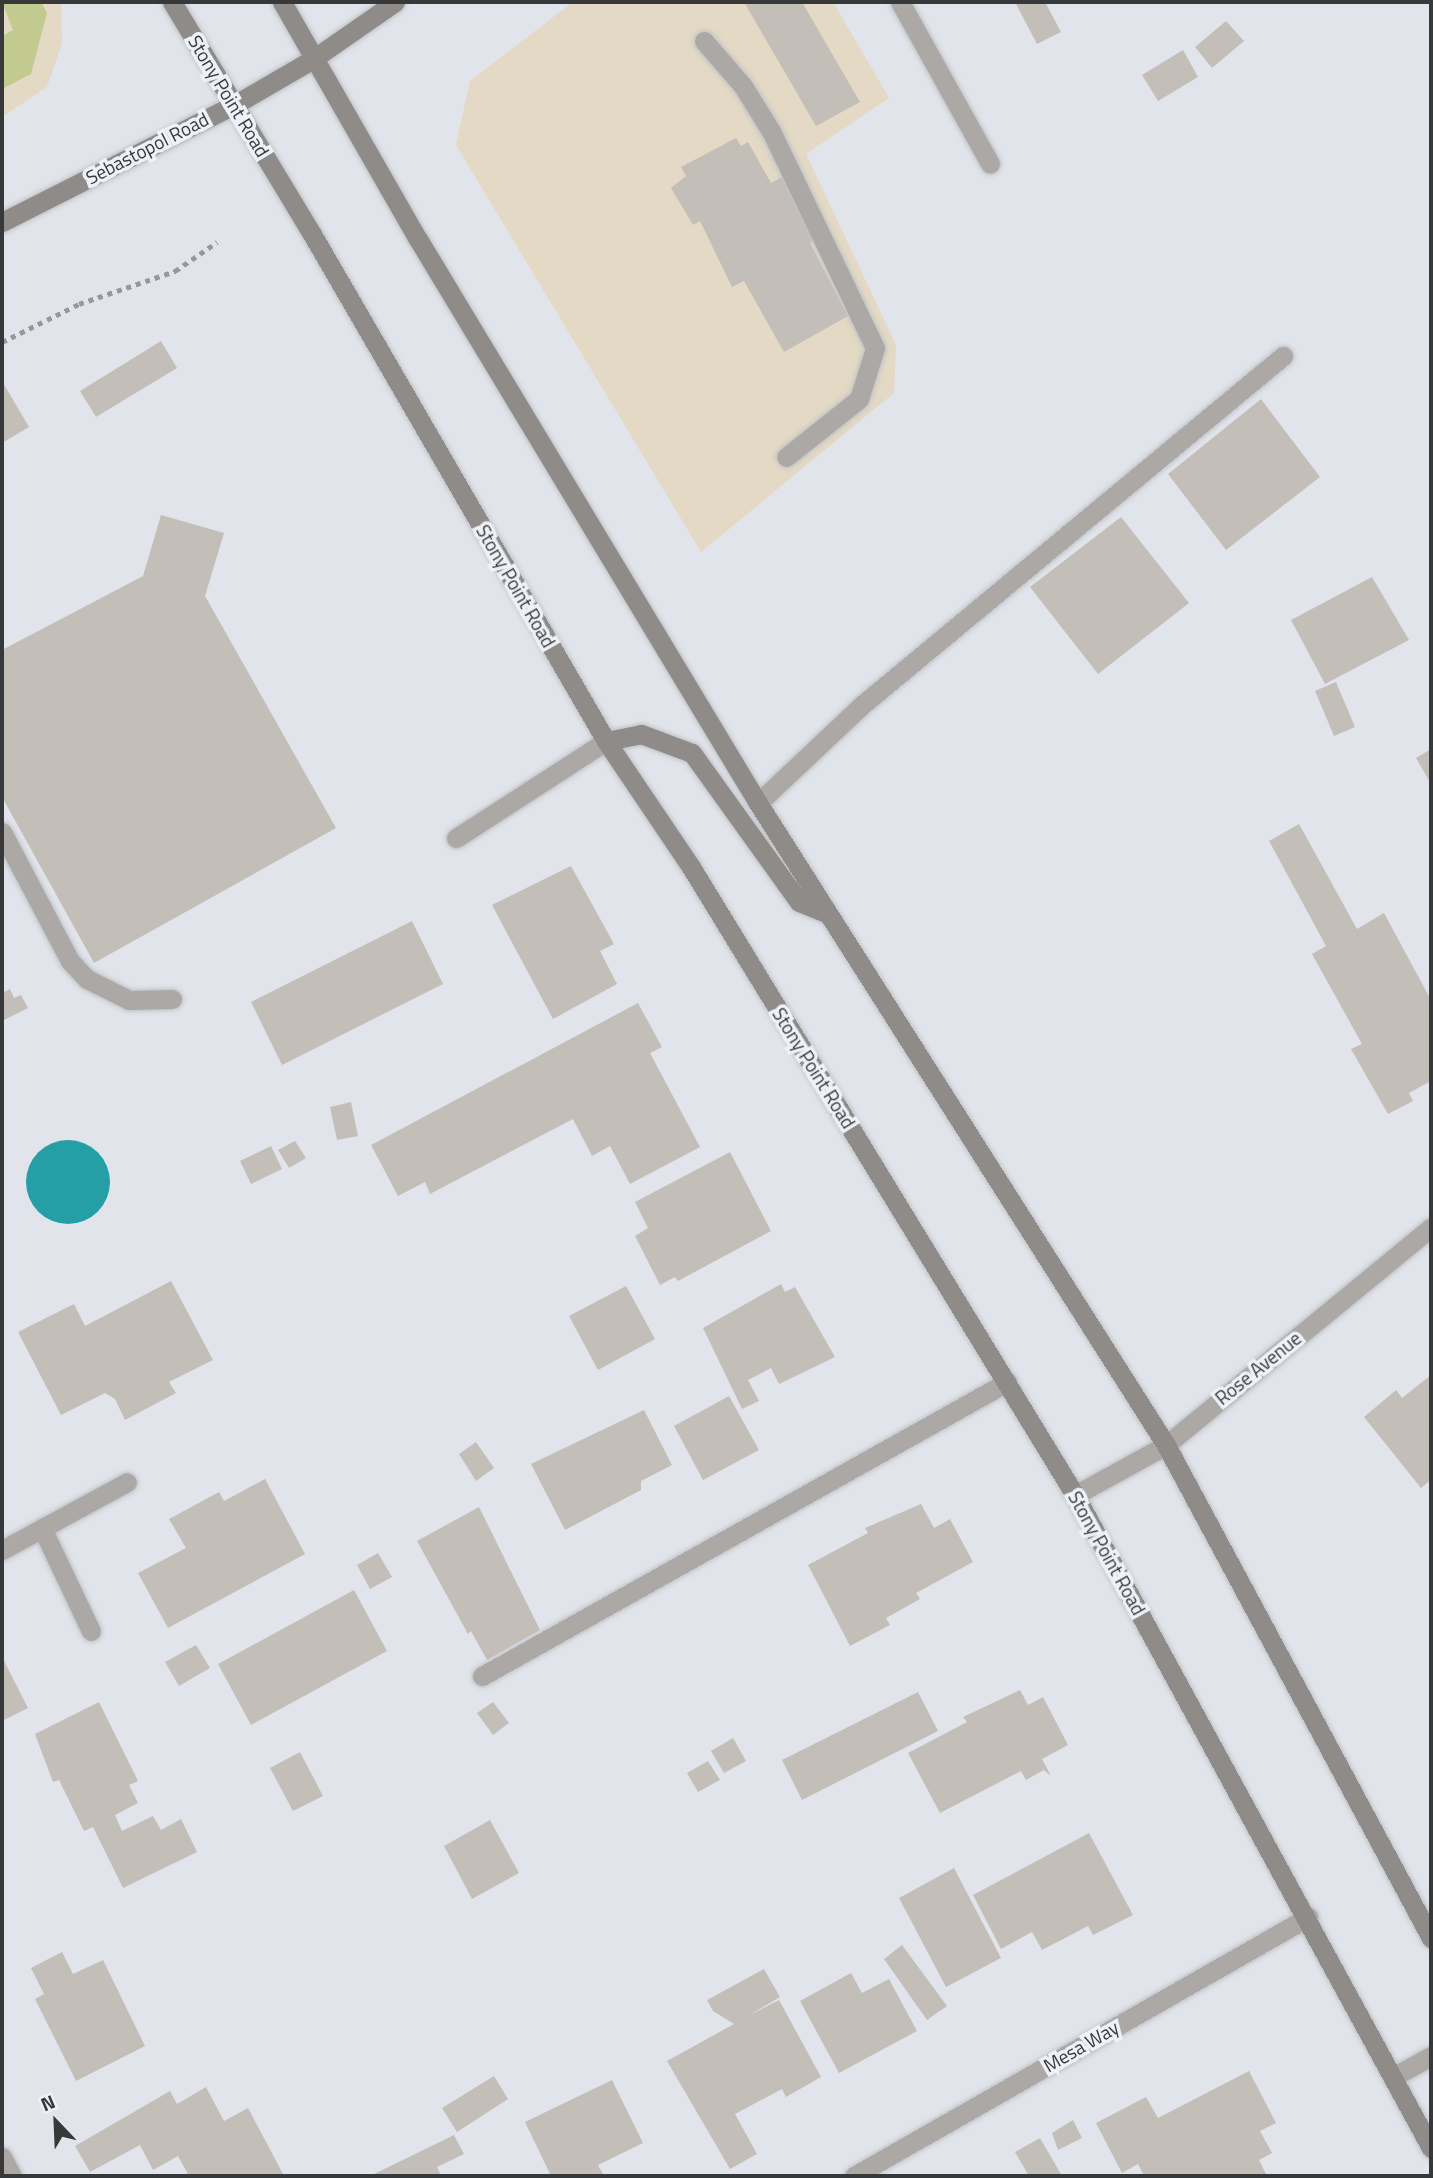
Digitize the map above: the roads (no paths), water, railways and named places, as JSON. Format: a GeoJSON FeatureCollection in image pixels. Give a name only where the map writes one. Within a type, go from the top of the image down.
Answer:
{"type":"FeatureCollection","features":[{"type":"Feature","properties":{"kind":"main road","name":"Stony Point Road"},"geometry":{"type":"LineString","coordinates":[[172,2],[606,741],[691,867],[1075,1495],[1308,1917],[1431,2148]]}},
{"type":"Feature","properties":{"kind":"main road"},"geometry":{"type":"LineString","coordinates":[[282,2],[313,59],[758,803],[1166,1445],[1431,1938]]}},
{"type":"Feature","properties":{"kind":"main road","name":"Sebastopol Road"},"geometry":{"type":"LineString","coordinates":[[2,222],[234,105],[313,59],[395,2]]}},
{"type":"Feature","properties":{"kind":"main road"},"geometry":{"type":"LineString","coordinates":[[606,741],[641,734],[692,753],[799,902],[828,914]]}},
{"type":"Feature","properties":{"kind":"street"},"geometry":{"type":"LineString","coordinates":[[900,2],[990,164]]}},
{"type":"Feature","properties":{"kind":"street"},"geometry":{"type":"LineString","coordinates":[[704,41],[743,86],[772,133],[875,348],[859,398],[786,457]]}},
{"type":"Feature","properties":{"kind":"street"},"geometry":{"type":"LineString","coordinates":[[758,803],[862,705],[1283,356]]}},
{"type":"Feature","properties":{"kind":"street"},"geometry":{"type":"LineString","coordinates":[[456,838],[606,741]]}},
{"type":"Feature","properties":{"kind":"street"},"geometry":{"type":"LineString","coordinates":[[2,832],[70,961],[87,979],[130,1000],[172,999]]}},
{"type":"Feature","properties":{"kind":"street","name":"Rose Avenue"},"geometry":{"type":"LineString","coordinates":[[1075,1495],[1166,1445],[1431,1227]]}},
{"type":"Feature","properties":{"kind":"street"},"geometry":{"type":"LineString","coordinates":[[482,1676],[1007,1382]]}},
{"type":"Feature","properties":{"kind":"street"},"geometry":{"type":"LineString","coordinates":[[2,1550],[127,1482]]}},
{"type":"Feature","properties":{"kind":"street"},"geometry":{"type":"LineString","coordinates":[[42,1528],[91,1631]]}},
{"type":"Feature","properties":{"kind":"street","name":"Mesa Way"},"geometry":{"type":"LineString","coordinates":[[854,2176],[1308,1917]]}},
{"type":"Feature","properties":{"kind":"street"},"geometry":{"type":"LineString","coordinates":[[1393,2077],[1431,2056]]}},
{"type":"Feature","properties":{"kind":"street"},"geometry":{"type":"LineString","coordinates":[[2,2157],[12,2176]]}},
{"type":"Feature","properties":{"kind":"water"},"geometry":{"type":"Polygon","coordinates":[[[68,1140],[84,1143],[98,1152],[107,1166],[110,1182],[107,1198],[98,1212],[84,1221],[68,1224],[52,1221],[38,1212],[29,1198],[26,1182],[29,1166],[38,1152],[52,1143],[68,1140]]]}}]}
